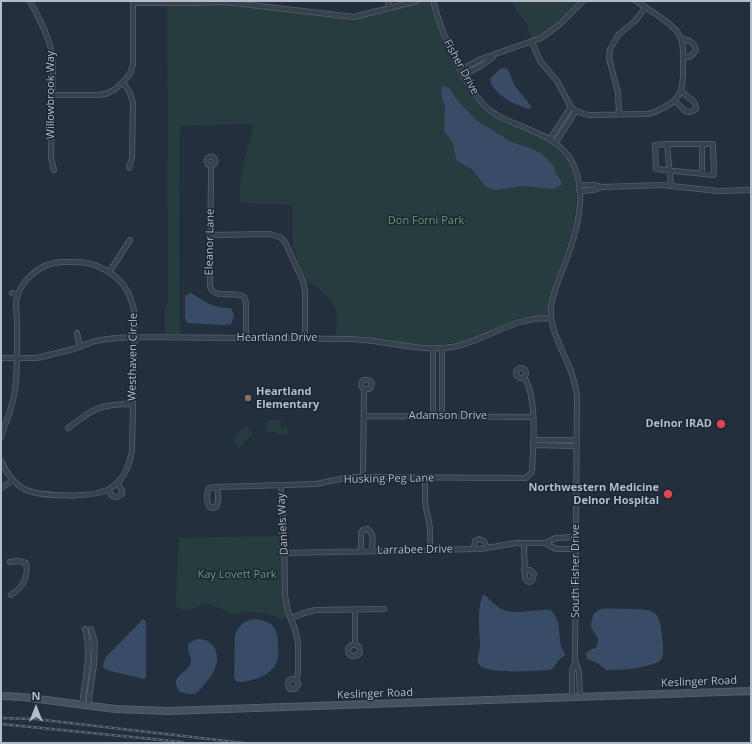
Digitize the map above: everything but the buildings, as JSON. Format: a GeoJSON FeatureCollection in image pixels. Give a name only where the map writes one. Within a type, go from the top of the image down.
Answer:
{"type":"FeatureCollection","features":[{"type":"Feature","properties":{"kind":"main road","name":"Keslinger Road"},"geometry":{"type":"LineString","coordinates":[[1,696],[23,697],[140,711],[168,711],[751,691]]}},
{"type":"Feature","properties":{"kind":"street","name":"Willowbrook Way"},"geometry":{"type":"LineString","coordinates":[[30,1],[47,33],[52,50],[53,95],[51,158],[54,170]]}},
{"type":"Feature","properties":{"kind":"street"},"geometry":{"type":"LineString","coordinates":[[53,95],[101,95],[110,92],[123,82],[130,74],[133,64],[133,2],[186,3],[211,1],[270,4],[348,16],[360,16],[417,1]]}},
{"type":"Feature","properties":{"kind":"street"},"geometry":{"type":"LineString","coordinates":[[388,1],[389,8]]}},
{"type":"Feature","properties":{"kind":"street","name":"Fisher Drive"},"geometry":{"type":"LineString","coordinates":[[433,1],[444,34],[461,70],[472,91],[485,106],[496,115],[550,139],[571,159],[579,188],[578,213],[575,232],[554,291],[551,305],[551,318]]}},
{"type":"Feature","properties":{"kind":"street"},"geometry":{"type":"LineString","coordinates":[[461,70],[481,59],[541,38],[554,29],[583,1]]}},
{"type":"Feature","properties":{"kind":"street"},"geometry":{"type":"LineString","coordinates":[[532,42],[540,61],[557,81],[571,107],[576,111],[588,115],[652,113],[675,101],[681,91],[683,86],[682,39],[673,28],[636,1]]}},
{"type":"Feature","properties":{"kind":"street"},"geometry":{"type":"LineString","coordinates":[[619,114],[618,94],[609,58],[610,49],[619,34],[635,21],[645,8]]}},
{"type":"Feature","properties":{"kind":"street"},"geometry":{"type":"LineString","coordinates":[[682,39],[690,41],[694,44],[696,50],[691,56],[683,58]]}},
{"type":"Feature","properties":{"kind":"street"},"geometry":{"type":"LineString","coordinates":[[464,75],[498,54]]}},
{"type":"Feature","properties":{"kind":"street"},"geometry":{"type":"LineString","coordinates":[[123,82],[130,93],[133,103],[132,158],[129,168]]}},
{"type":"Feature","properties":{"kind":"street"},"geometry":{"type":"LineString","coordinates":[[675,101],[685,111],[691,112],[696,109],[695,103],[681,91]]}},
{"type":"Feature","properties":{"kind":"street"},"geometry":{"type":"LineString","coordinates":[[550,139],[571,107]]}},
{"type":"Feature","properties":{"kind":"street"},"geometry":{"type":"LineString","coordinates":[[555,143],[576,111]]}},
{"type":"Feature","properties":{"kind":"street"},"geometry":{"type":"LineString","coordinates":[[667,144],[671,186]]}},
{"type":"Feature","properties":{"kind":"street"},"geometry":{"type":"LineString","coordinates":[[667,144],[713,144],[714,175],[656,169],[655,145],[667,144]]}},
{"type":"Feature","properties":{"kind":"street"},"geometry":{"type":"LineString","coordinates":[[702,144],[702,174]]}},
{"type":"Feature","properties":{"kind":"street","name":"Eleanor Lane"},"geometry":{"type":"LineString","coordinates":[[211,166],[209,284],[211,290],[217,294],[237,294],[244,297],[246,303],[246,338]]}},
{"type":"Feature","properties":{"kind":"street"},"geometry":{"type":"LineString","coordinates":[[579,188],[594,185],[602,187],[671,186],[718,191],[751,190]]}},
{"type":"Feature","properties":{"kind":"street"},"geometry":{"type":"LineString","coordinates":[[210,235],[270,234],[283,240],[304,285],[305,338]]}},
{"type":"Feature","properties":{"kind":"street"},"geometry":{"type":"LineString","coordinates":[[110,271],[130,240]]}},
{"type":"Feature","properties":{"kind":"street","name":"Westhaven Circle"},"geometry":{"type":"LineString","coordinates":[[1,437],[15,390],[17,358],[16,301],[25,282],[32,273],[56,262],[86,263],[110,271],[126,288],[131,299],[135,316],[132,451],[130,462],[125,474],[108,490],[90,495],[56,495],[32,492],[23,488],[12,481],[1,461]]}},
{"type":"Feature","properties":{"kind":"street"},"geometry":{"type":"LineString","coordinates":[[12,293],[18,295]]}},
{"type":"Feature","properties":{"kind":"street","name":"Heartland Drive"},"geometry":{"type":"LineString","coordinates":[[1,358],[37,358],[80,347],[95,341],[135,337],[360,339],[410,348],[433,349],[476,341],[526,320],[551,318]]}},
{"type":"Feature","properties":{"kind":"street","name":"South Fisher Drive"},"geometry":{"type":"LineString","coordinates":[[551,318],[572,375],[575,388],[575,660],[572,672],[572,696]]}},
{"type":"Feature","properties":{"kind":"street"},"geometry":{"type":"LineString","coordinates":[[77,333],[80,347]]}},
{"type":"Feature","properties":{"kind":"street"},"geometry":{"type":"LineString","coordinates":[[442,348],[442,416]]}},
{"type":"Feature","properties":{"kind":"street"},"geometry":{"type":"LineString","coordinates":[[433,349],[433,416]]}},
{"type":"Feature","properties":{"kind":"street","name":"Husking Peg Lane"},"geometry":{"type":"LineString","coordinates":[[217,487],[316,484],[346,478],[363,477],[526,478],[532,472],[533,416],[532,398],[524,377]]}},
{"type":"Feature","properties":{"kind":"street"},"geometry":{"type":"LineString","coordinates":[[363,477],[364,390]]}},
{"type":"Feature","properties":{"kind":"street"},"geometry":{"type":"LineString","coordinates":[[68,428],[101,406],[133,404]]}},
{"type":"Feature","properties":{"kind":"street","name":"Adamson Drive"},"geometry":{"type":"LineString","coordinates":[[364,416],[533,416]]}},
{"type":"Feature","properties":{"kind":"street"},"geometry":{"type":"LineString","coordinates":[[533,440],[576,440]]}},
{"type":"Feature","properties":{"kind":"street"},"geometry":{"type":"LineString","coordinates":[[533,445],[576,446]]}},
{"type":"Feature","properties":{"kind":"street"},"geometry":{"type":"LineString","coordinates":[[1,475],[6,472]]}},
{"type":"Feature","properties":{"kind":"street"},"geometry":{"type":"LineString","coordinates":[[425,478],[425,502],[430,528],[430,550]]}},
{"type":"Feature","properties":{"kind":"street"},"geometry":{"type":"LineString","coordinates":[[1,488],[12,481]]}},
{"type":"Feature","properties":{"kind":"street","name":"Westhaven Circle"},"geometry":{"type":"LineString","coordinates":[[108,490],[112,496],[122,494],[122,490],[117,483]]}},
{"type":"Feature","properties":{"kind":"street","name":"Daniels Way"},"geometry":{"type":"LineString","coordinates":[[281,485],[281,503],[284,525],[285,595],[288,612],[298,642],[298,674],[296,679]]}},
{"type":"Feature","properties":{"kind":"street"},"geometry":{"type":"LineString","coordinates":[[361,552],[361,533],[363,530],[367,529],[370,530],[372,534],[372,551]]}},
{"type":"Feature","properties":{"kind":"street","name":"Larrabee Drive"},"geometry":{"type":"LineString","coordinates":[[285,553],[474,549],[524,543],[545,543],[556,538],[576,538]]}},
{"type":"Feature","properties":{"kind":"street"},"geometry":{"type":"LineString","coordinates":[[474,549],[475,541],[480,539],[484,541],[487,548]]}},
{"type":"Feature","properties":{"kind":"street"},"geometry":{"type":"LineString","coordinates":[[524,543],[524,570]]}},
{"type":"Feature","properties":{"kind":"street","name":"Larrabee Drive"},"geometry":{"type":"LineString","coordinates":[[545,543],[556,549],[576,549]]}},
{"type":"Feature","properties":{"kind":"street"},"geometry":{"type":"LineString","coordinates":[[10,562],[19,561],[26,563],[27,569],[22,585],[11,595]]}},
{"type":"Feature","properties":{"kind":"street"},"geometry":{"type":"LineString","coordinates":[[291,618],[316,610],[384,609]]}},
{"type":"Feature","properties":{"kind":"street"},"geometry":{"type":"LineString","coordinates":[[354,610],[355,644]]}},
{"type":"Feature","properties":{"kind":"street"},"geometry":{"type":"LineString","coordinates":[[85,705],[89,658],[86,629]]}},
{"type":"Feature","properties":{"kind":"street"},"geometry":{"type":"LineString","coordinates":[[85,705],[94,664],[95,643],[91,629]]}},
{"type":"Feature","properties":{"kind":"street","name":"South Fisher Drive"},"geometry":{"type":"LineString","coordinates":[[575,660],[579,673],[580,696]]}},
{"type":"Feature","properties":{"kind":"green space","name":"Don Forni Park"},"geometry":{"type":"Polygon","coordinates":[[[426,1],[430,3],[451,56],[474,99],[485,109],[500,119],[533,134],[554,146],[561,152],[569,163],[576,187],[575,213],[569,240],[555,277],[545,315],[524,317],[482,335],[461,342],[437,345],[400,343],[362,336],[336,336],[336,309],[320,290],[311,283],[307,282],[293,248],[292,205],[239,203],[244,163],[254,124],[180,126],[180,334],[165,334],[165,309],[168,301],[167,5],[231,5],[344,18],[426,1]]]}},
{"type":"Feature","properties":{"kind":"green space"},"geometry":{"type":"Polygon","coordinates":[[[512,1],[579,1],[552,27],[532,39],[525,21],[516,10],[512,1]]]}},
{"type":"Feature","properties":{"kind":"green space"},"geometry":{"type":"Polygon","coordinates":[[[267,420],[281,420],[281,428],[288,428],[288,434],[266,432],[267,420]]]}},
{"type":"Feature","properties":{"kind":"green space"},"geometry":{"type":"Polygon","coordinates":[[[246,426],[253,434],[239,447],[232,439],[246,426]]]}},
{"type":"Feature","properties":{"kind":"green space","name":"Kay Lovett Park"},"geometry":{"type":"Polygon","coordinates":[[[281,536],[283,603],[287,616],[281,619],[261,613],[245,612],[236,614],[225,611],[213,605],[204,604],[190,610],[178,609],[176,605],[179,538],[281,536]]]}},
{"type":"Feature","properties":{"kind":"water"},"geometry":{"type":"Polygon","coordinates":[[[501,68],[508,70],[515,86],[531,106],[530,109],[512,102],[495,90],[490,79],[501,68]]]}},
{"type":"Feature","properties":{"kind":"water"},"geometry":{"type":"Polygon","coordinates":[[[444,86],[449,88],[457,100],[476,120],[511,142],[533,149],[542,154],[554,166],[562,184],[556,188],[550,189],[524,186],[495,190],[486,187],[472,169],[456,159],[453,143],[444,131],[445,106],[441,94],[444,86]]]}},
{"type":"Feature","properties":{"kind":"water"},"geometry":{"type":"Polygon","coordinates":[[[191,293],[209,304],[223,308],[231,308],[234,315],[231,324],[187,323],[185,318],[185,297],[191,293]]]}},
{"type":"Feature","properties":{"kind":"water"},"geometry":{"type":"Polygon","coordinates":[[[483,595],[500,608],[510,612],[551,610],[557,619],[561,646],[565,652],[565,655],[550,670],[500,671],[482,667],[478,663],[478,656],[480,644],[479,612],[483,595]]]}},
{"type":"Feature","properties":{"kind":"water"},"geometry":{"type":"Polygon","coordinates":[[[601,609],[638,609],[654,613],[658,617],[661,628],[663,656],[660,661],[640,667],[606,670],[597,663],[587,659],[586,653],[595,648],[598,642],[598,638],[591,625],[594,613],[601,609]]]}},
{"type":"Feature","properties":{"kind":"water"},"geometry":{"type":"Polygon","coordinates":[[[143,619],[146,621],[146,677],[144,679],[106,670],[103,667],[106,657],[143,619]]]}},
{"type":"Feature","properties":{"kind":"water"},"geometry":{"type":"Polygon","coordinates":[[[253,619],[265,621],[273,626],[278,640],[278,659],[275,666],[268,673],[253,680],[238,682],[234,677],[235,635],[242,624],[253,619]]]}},
{"type":"Feature","properties":{"kind":"water"},"geometry":{"type":"Polygon","coordinates":[[[197,639],[207,641],[214,647],[217,653],[216,666],[205,684],[195,694],[180,692],[176,681],[190,665],[191,659],[188,651],[189,643],[197,639]]]}},
{"type":"Feature","properties":{"kind":"railway"},"geometry":{"type":"LineString","coordinates":[[1,718],[35,719],[244,743]]}},
{"type":"Feature","properties":{"kind":"railway"},"geometry":{"type":"LineString","coordinates":[[1,724],[182,742]]}},
{"type":"Feature","properties":{"kind":"place","name":"Heartland Elementary"},"geometry":{"type":"Point","coordinates":[248,398]}},
{"type":"Feature","properties":{"kind":"place","name":"Delnor IRAD"},"geometry":{"type":"Point","coordinates":[721,424]}},
{"type":"Feature","properties":{"kind":"place","name":"Northwestern Medicine Delnor Hospital"},"geometry":{"type":"Point","coordinates":[668,494]}}]}
